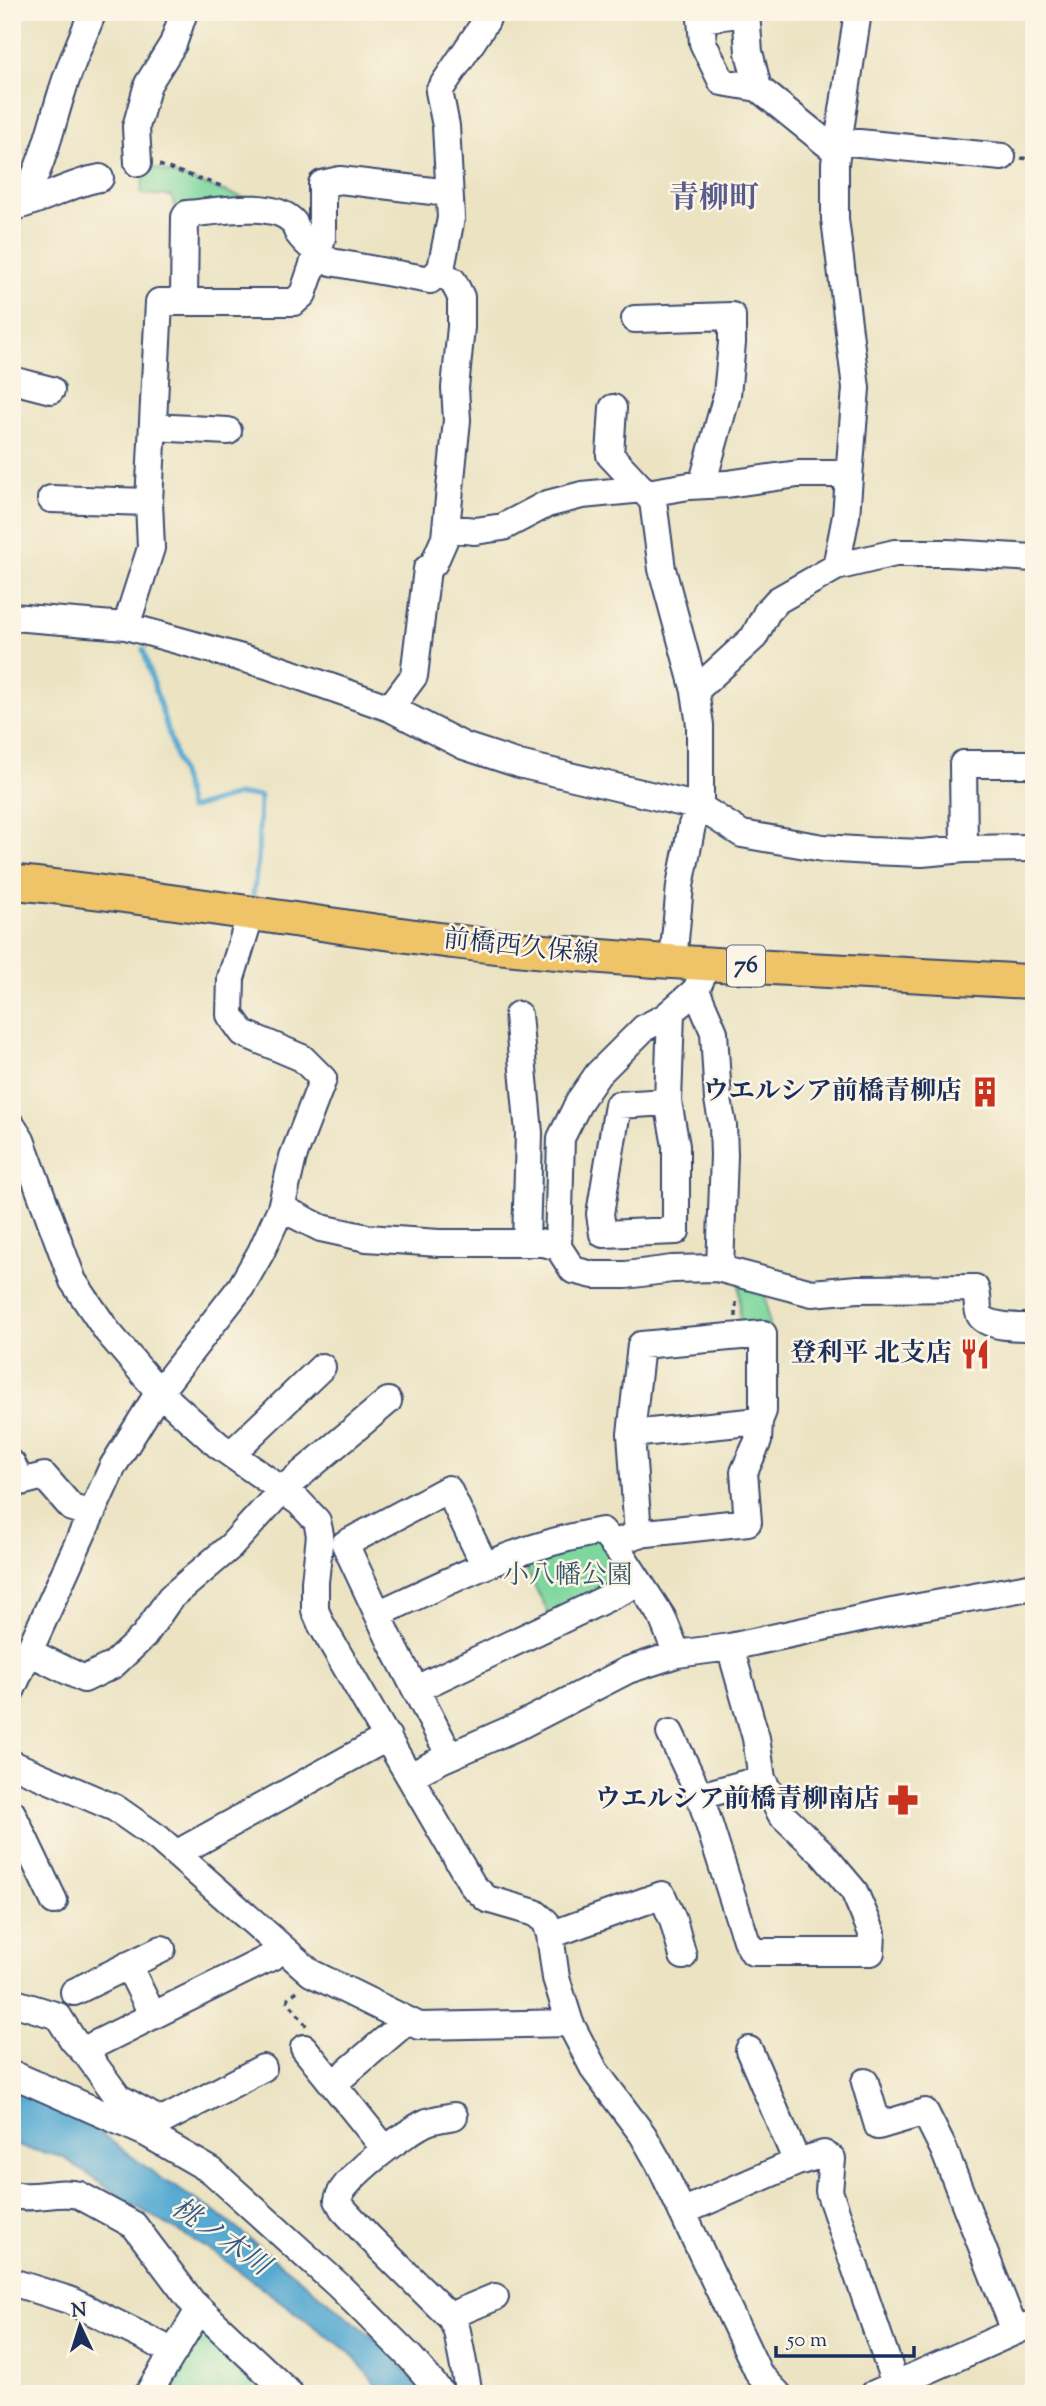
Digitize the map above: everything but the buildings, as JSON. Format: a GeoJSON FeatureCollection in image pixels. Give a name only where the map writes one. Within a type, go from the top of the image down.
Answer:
{"type":"FeatureCollection","features":[{"type":"Feature","properties":{"kind":"main road","name":"前橋西久保線"},"geometry":{"type":"LineString","coordinates":[[12,882],[163,900],[458,942],[673,962],[701,977],[1034,982]]}},
{"type":"Feature","properties":{"kind":"street"},"geometry":{"type":"LineString","coordinates":[[15,208],[26,196],[44,150],[62,90],[93,12]]}},
{"type":"Feature","properties":{"kind":"street"},"geometry":{"type":"LineString","coordinates":[[138,163],[136,127],[148,84],[173,44],[184,12]]}},
{"type":"Feature","properties":{"kind":"street"},"geometry":{"type":"LineString","coordinates":[[184,300],[187,215],[259,209],[275,211],[294,223],[297,232],[317,253],[331,261],[430,280],[439,272],[451,218],[446,126],[439,91],[486,22],[489,12]]}},
{"type":"Feature","properties":{"kind":"street"},"geometry":{"type":"LineString","coordinates":[[836,567],[846,516],[856,388],[835,219],[838,147],[858,12]]}},
{"type":"Feature","properties":{"kind":"street"},"geometry":{"type":"LineString","coordinates":[[758,88],[749,52],[746,13],[701,19],[703,43],[722,82],[758,88],[838,147],[1002,157]]}},
{"type":"Feature","properties":{"kind":"street"},"geometry":{"type":"LineString","coordinates":[[15,208],[42,200],[83,181],[100,178]]}},
{"type":"Feature","properties":{"kind":"street"},"geometry":{"type":"LineString","coordinates":[[126,626],[151,548],[149,502],[159,302],[294,302],[303,294],[322,238],[322,184],[340,180],[450,193]]}},
{"type":"Feature","properties":{"kind":"street"},"geometry":{"type":"LineString","coordinates":[[390,708],[414,676],[427,569],[434,563],[445,538],[457,420],[455,388],[461,297],[453,281],[439,272]]}},
{"type":"Feature","properties":{"kind":"street"},"geometry":{"type":"LineString","coordinates":[[635,319],[732,316],[727,395],[702,485]]}},
{"type":"Feature","properties":{"kind":"street"},"geometry":{"type":"LineString","coordinates":[[12,380],[51,390]]}},
{"type":"Feature","properties":{"kind":"street"},"geometry":{"type":"LineString","coordinates":[[612,408],[610,455],[653,501],[667,591],[695,691],[700,725],[700,807],[692,825],[680,886],[673,962]]}},
{"type":"Feature","properties":{"kind":"street"},"geometry":{"type":"LineString","coordinates":[[153,427],[228,431]]}},
{"type":"Feature","properties":{"kind":"street"},"geometry":{"type":"LineString","coordinates":[[446,528],[475,531],[503,527],[547,504],[582,495],[798,474],[848,474]]}},
{"type":"Feature","properties":{"kind":"street"},"geometry":{"type":"LineString","coordinates":[[51,499],[149,502]]}},
{"type":"Feature","properties":{"kind":"street"},"geometry":{"type":"LineString","coordinates":[[695,691],[754,637],[767,612],[778,600],[836,567],[895,554],[947,553],[1034,558]]}},
{"type":"Feature","properties":{"kind":"street"},"geometry":{"type":"LineString","coordinates":[[12,617],[126,626],[267,665],[390,708],[464,746],[519,764],[700,807],[742,834],[823,849],[922,853],[964,849],[1034,848]]}},
{"type":"Feature","properties":{"kind":"street"},"geometry":{"type":"LineString","coordinates":[[964,849],[963,764],[1034,764]]}},
{"type":"Feature","properties":{"kind":"street"},"geometry":{"type":"LineString","coordinates":[[12,1689],[113,1466],[159,1392],[241,1287],[261,1252],[281,1208],[293,1157],[323,1079],[302,1058],[243,1033],[230,1016],[231,978],[251,913]]}},
{"type":"Feature","properties":{"kind":"street"},"geometry":{"type":"LineString","coordinates":[[701,977],[671,1012],[644,1028],[598,1074],[580,1100],[561,1138],[558,1247],[573,1270],[593,1275],[626,1275],[672,1269],[728,1271],[812,1293],[858,1289],[975,1288],[979,1314],[986,1322],[1034,1327]]}},
{"type":"Feature","properties":{"kind":"street"},"geometry":{"type":"LineString","coordinates":[[701,977],[713,1032],[718,1100],[723,1126],[728,1271]]}},
{"type":"Feature","properties":{"kind":"street"},"geometry":{"type":"LineString","coordinates":[[668,1102],[618,1105],[600,1214],[603,1234],[676,1231],[676,1146],[668,1102],[671,1012]]}},
{"type":"Feature","properties":{"kind":"street"},"geometry":{"type":"LineString","coordinates":[[518,1015],[529,1133],[526,1243]]}},
{"type":"Feature","properties":{"kind":"street"},"geometry":{"type":"LineString","coordinates":[[12,1126],[21,1140],[73,1281],[107,1331],[159,1392],[231,1454],[299,1502],[317,1521],[320,1535],[315,1610],[327,1636],[473,1886],[487,1899],[535,1913],[546,1922],[551,1935],[556,1978],[569,2023],[595,2071],[643,2135],[759,2374],[778,2394]]}},
{"type":"Feature","properties":{"kind":"street"},"geometry":{"type":"LineString","coordinates":[[281,1208],[321,1228],[367,1238],[439,1243],[544,1243],[558,1247]]}},
{"type":"Feature","properties":{"kind":"street"},"geometry":{"type":"LineString","coordinates":[[613,1544],[638,1534],[748,1521],[744,1472],[758,1441],[759,1421],[763,1411],[763,1335],[641,1345],[631,1434],[638,1534]]}},
{"type":"Feature","properties":{"kind":"street"},"geometry":{"type":"LineString","coordinates":[[231,1454],[322,1367]]}},
{"type":"Feature","properties":{"kind":"street"},"geometry":{"type":"LineString","coordinates":[[29,1652],[84,1679],[113,1665],[144,1636],[170,1598],[231,1546],[282,1490],[388,1402]]}},
{"type":"Feature","properties":{"kind":"street"},"geometry":{"type":"LineString","coordinates":[[631,1434],[759,1421]]}},
{"type":"Feature","properties":{"kind":"street"},"geometry":{"type":"LineString","coordinates":[[12,1464],[20,1482],[44,1476],[72,1508],[91,1514]]}},
{"type":"Feature","properties":{"kind":"street"},"geometry":{"type":"LineString","coordinates":[[450,1756],[345,1544],[448,1489],[484,1564]]}},
{"type":"Feature","properties":{"kind":"street"},"geometry":{"type":"LineString","coordinates":[[378,1614],[484,1564],[554,1541],[602,1531],[662,1618],[677,1654]]}},
{"type":"Feature","properties":{"kind":"street"},"geometry":{"type":"LineString","coordinates":[[416,1689],[639,1583]]}},
{"type":"Feature","properties":{"kind":"street"},"geometry":{"type":"LineString","coordinates":[[410,1776],[523,1724],[628,1670],[677,1654],[730,1647],[892,1612],[1034,1586]]}},
{"type":"Feature","properties":{"kind":"street"},"geometry":{"type":"LineString","coordinates":[[670,1733],[700,1796],[746,1940],[753,1952],[871,1952],[872,1933],[855,1891],[822,1853],[781,1814],[762,1779],[756,1738],[730,1647]]}},
{"type":"Feature","properties":{"kind":"street"},"geometry":{"type":"LineString","coordinates":[[176,1854],[388,1737]]}},
{"type":"Feature","properties":{"kind":"street"},"geometry":{"type":"LineString","coordinates":[[12,1764],[115,1808],[176,1854],[280,1949],[313,1975],[419,2026],[569,2023]]}},
{"type":"Feature","properties":{"kind":"street"},"geometry":{"type":"LineString","coordinates":[[700,1796],[762,1779]]}},
{"type":"Feature","properties":{"kind":"street"},"geometry":{"type":"LineString","coordinates":[[12,1813],[54,1901]]}},
{"type":"Feature","properties":{"kind":"street"},"geometry":{"type":"LineString","coordinates":[[551,1935],[662,1895],[673,1920],[683,1956]]}},
{"type":"Feature","properties":{"kind":"street"},"geometry":{"type":"LineString","coordinates":[[74,1992],[162,1948]]}},
{"type":"Feature","properties":{"kind":"street"},"geometry":{"type":"LineString","coordinates":[[85,2052],[94,2045],[273,1956],[280,1949]]}},
{"type":"Feature","properties":{"kind":"street"},"geometry":{"type":"LineString","coordinates":[[128,1965],[153,2016]]}},
{"type":"Feature","properties":{"kind":"street"},"geometry":{"type":"LineString","coordinates":[[12,2002],[58,2016],[70,2036],[118,2097],[159,2120],[164,2120],[263,2068]]}},
{"type":"Feature","properties":{"kind":"street"},"geometry":{"type":"LineString","coordinates":[[333,2084],[401,2026],[405,2019]]}},
{"type":"Feature","properties":{"kind":"street"},"geometry":{"type":"LineString","coordinates":[[304,2048],[385,2149]]}},
{"type":"Feature","properties":{"kind":"street"},"geometry":{"type":"LineString","coordinates":[[749,2050],[797,2162]]}},
{"type":"Feature","properties":{"kind":"street"},"geometry":{"type":"LineString","coordinates":[[12,2074],[146,2133],[212,2171],[338,2285],[410,2357],[442,2394]]}},
{"type":"Feature","properties":{"kind":"street"},"geometry":{"type":"LineString","coordinates":[[682,2212],[797,2162],[824,2154],[832,2160],[829,2191],[884,2389],[1025,2327],[925,2112],[878,2126],[864,2082]]}},
{"type":"Feature","properties":{"kind":"street"},"geometry":{"type":"LineString","coordinates":[[454,2116],[427,2122],[385,2149],[343,2186],[338,2195],[340,2204],[370,2238],[451,2318],[457,2331],[469,2394]]}},
{"type":"Feature","properties":{"kind":"street"},"geometry":{"type":"LineString","coordinates":[[12,2195],[29,2197],[71,2193],[129,2220],[173,2280],[200,2311],[290,2394]]}},
{"type":"Feature","properties":{"kind":"street"},"geometry":{"type":"LineString","coordinates":[[12,2282],[69,2300],[174,2352]]}},
{"type":"Feature","properties":{"kind":"street"},"geometry":{"type":"LineString","coordinates":[[451,2318],[495,2297]]}},
{"type":"Feature","properties":{"kind":"street"},"geometry":{"type":"LineString","coordinates":[[148,2394],[200,2311]]}},
{"type":"Feature","properties":{"kind":"path"},"geometry":{"type":"LineString","coordinates":[[138,163],[155,164],[227,188]]}},
{"type":"Feature","properties":{"kind":"path"},"geometry":{"type":"LineString","coordinates":[[728,1271],[736,1336]]}},
{"type":"Feature","properties":{"kind":"path"},"geometry":{"type":"LineString","coordinates":[[304,2048],[313,2039],[313,2035],[288,1998],[313,1975]]}},
{"type":"Feature","properties":{"kind":"green space"},"geometry":{"type":"Polygon","coordinates":[[[155,168],[265,205],[177,213],[171,196],[141,194],[144,170],[155,168]]]}},
{"type":"Feature","properties":{"kind":"green space"},"geometry":{"type":"Polygon","coordinates":[[[739,1280],[764,1284],[769,1325],[740,1327],[739,1280]]]}},
{"type":"Feature","properties":{"kind":"green space","name":"小八幡公園"},"geometry":{"type":"Polygon","coordinates":[[[601,1536],[632,1583],[552,1620],[521,1560],[601,1536]]]}},
{"type":"Feature","properties":{"kind":"green space"},"geometry":{"type":"Polygon","coordinates":[[[209,2335],[276,2394],[165,2394],[202,2336],[209,2335]]]}},
{"type":"Feature","properties":{"kind":"water","name":"桃ノ木川"},"geometry":{"type":"Polygon","coordinates":[[[12,2088],[72,2112],[162,2179],[214,2211],[383,2345],[425,2394],[383,2394],[352,2354],[215,2253],[122,2198],[63,2157],[12,2145],[12,2088]]]}},
{"type":"Feature","properties":{"kind":"waterway"},"geometry":{"type":"LineString","coordinates":[[143,649],[184,784],[189,809],[237,795],[260,796],[258,860],[252,903]]}},
{"type":"Feature","properties":{"kind":"place","name":"ウエルシア前橋青柳店"},"geometry":{"type":"Point","coordinates":[985,1092]}},
{"type":"Feature","properties":{"kind":"place","name":"登利平 北支店"},"geometry":{"type":"Point","coordinates":[975,1354]}},
{"type":"Feature","properties":{"kind":"place","name":"ウエルシア前橋青柳南店"},"geometry":{"type":"Point","coordinates":[903,1800]}},
{"type":"Feature","properties":{"kind":"district","name":"青柳町"},"geometry":{"type":"Point","coordinates":[714,199]}}]}
